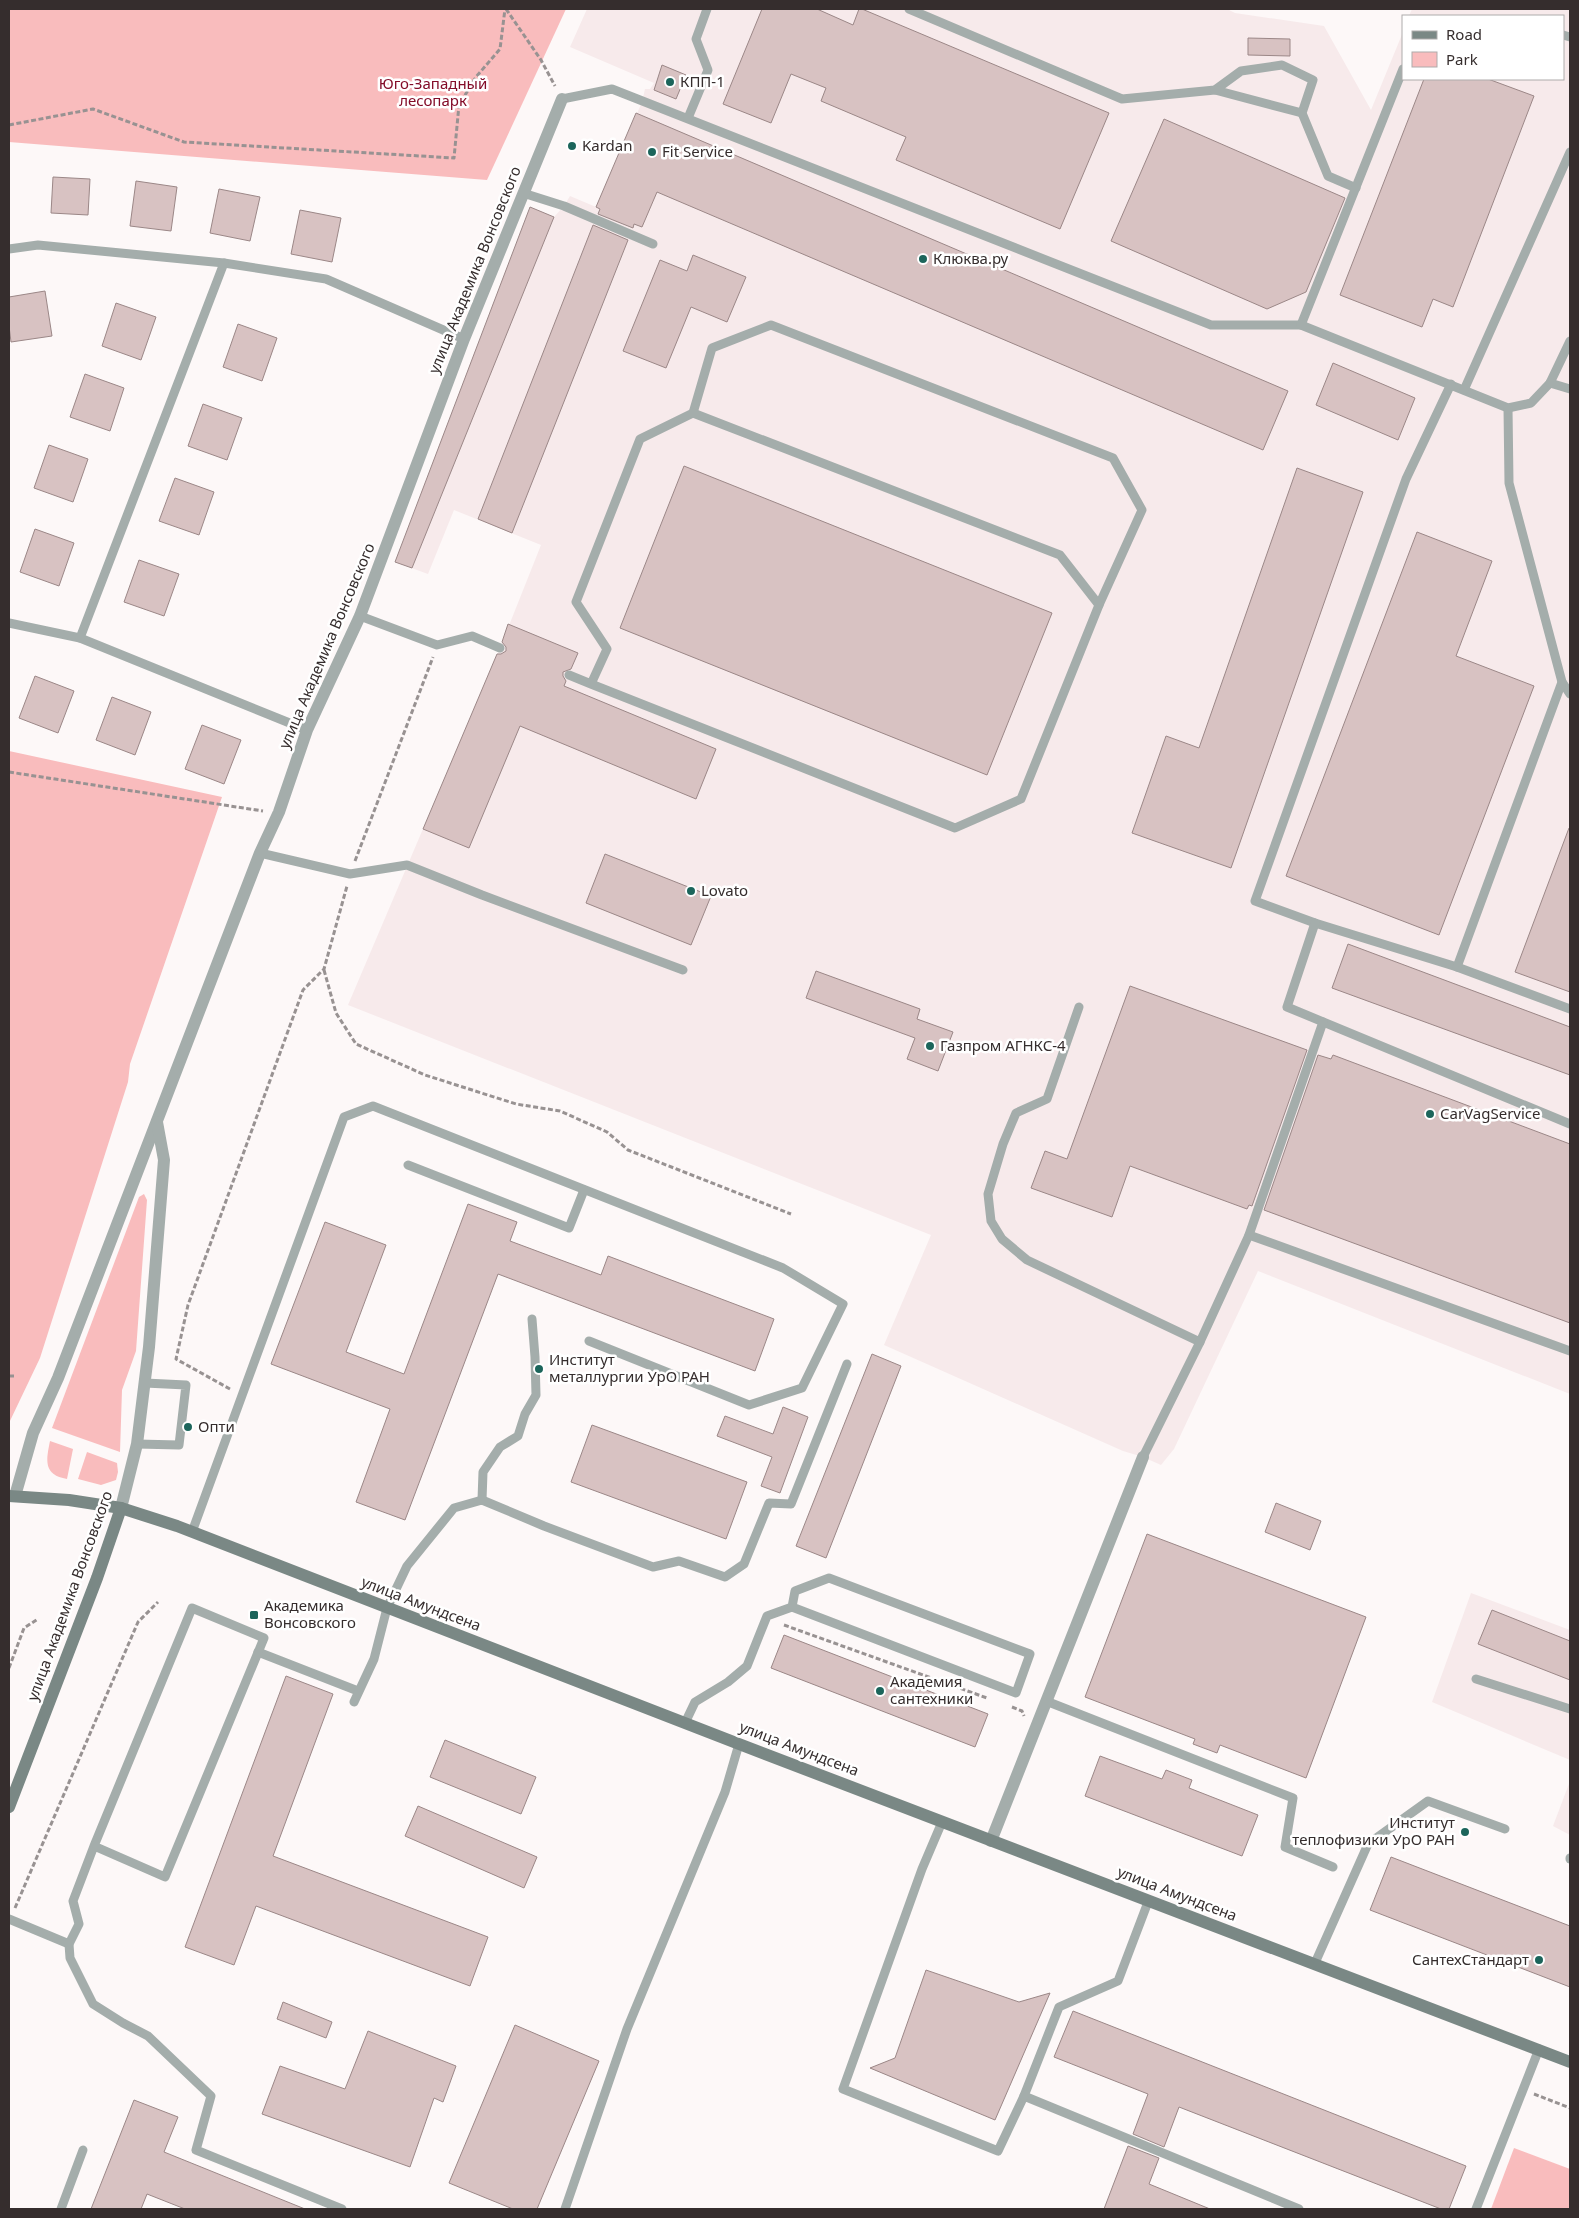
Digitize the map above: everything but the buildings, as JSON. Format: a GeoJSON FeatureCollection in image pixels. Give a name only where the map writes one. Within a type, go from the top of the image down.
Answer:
{"type":"FeatureCollection","features":[{"type":"Feature","properties":{"kind":"main road","name":"улица Амундсена"},"geometry":{"type":"LineString","coordinates":[[12,1496],[69,1500],[121,1508],[192,1532],[1148,1902],[1315,1963],[1570,2062]]}},
{"type":"Feature","properties":{"kind":"main road","name":"улица Академика Вонсовского"},"geometry":{"type":"LineString","coordinates":[[9,1807],[97,1578],[121,1508]]}},
{"type":"Feature","properties":{"kind":"street","name":"улица Академика Вонсовского"},"geometry":{"type":"LineString","coordinates":[[12,1496],[33,1433],[58,1378],[260,854],[279,812],[307,730],[360,616],[464,339],[562,99]]}},
{"type":"Feature","properties":{"kind":"street","name":"улица Академика Вонсовского"},"geometry":{"type":"LineString","coordinates":[[121,1508],[137,1444],[145,1383],[164,1160],[157,1122]]}},
{"type":"Feature","properties":{"kind":"street"},"geometry":{"type":"LineString","coordinates":[[991,1840],[1143,1457]]}},
{"type":"Feature","properties":{"kind":"lane"},"geometry":{"type":"LineString","coordinates":[[688,118],[708,70],[696,39],[707,9]]}},
{"type":"Feature","properties":{"kind":"lane"},"geometry":{"type":"LineString","coordinates":[[909,9],[1122,99],[1215,90],[1302,113]]}},
{"type":"Feature","properties":{"kind":"lane"},"geometry":{"type":"LineString","coordinates":[[1215,90],[1240,71],[1282,65],[1313,80],[1302,113],[1328,176],[1356,188]]}},
{"type":"Feature","properties":{"kind":"lane"},"geometry":{"type":"LineString","coordinates":[[1301,325],[1402,72]]}},
{"type":"Feature","properties":{"kind":"lane"},"geometry":{"type":"LineString","coordinates":[[562,99],[612,89],[1211,325],[1301,325],[1508,408],[1531,403],[1550,383],[1570,341]]}},
{"type":"Feature","properties":{"kind":"lane"},"geometry":{"type":"LineString","coordinates":[[1464,390],[1570,152]]}},
{"type":"Feature","properties":{"kind":"lane"},"geometry":{"type":"LineString","coordinates":[[523,193],[564,206],[652,244]]}},
{"type":"Feature","properties":{"kind":"lane"},"geometry":{"type":"LineString","coordinates":[[9,249],[38,245],[224,263],[326,278],[464,339]]}},
{"type":"Feature","properties":{"kind":"lane"},"geometry":{"type":"LineString","coordinates":[[80,638],[224,263]]}},
{"type":"Feature","properties":{"kind":"lane"},"geometry":{"type":"LineString","coordinates":[[569,675],[591,684],[956,828],[1021,799],[1099,605],[1142,510],[1113,458],[771,325],[712,348],[693,413],[640,440],[576,602],[607,649],[591,684]]}},
{"type":"Feature","properties":{"kind":"lane"},"geometry":{"type":"LineString","coordinates":[[1550,383],[1570,389]]}},
{"type":"Feature","properties":{"kind":"lane"},"geometry":{"type":"LineString","coordinates":[[1451,384],[1406,479],[1254,901],[1315,923],[1457,967],[1570,1009]]}},
{"type":"Feature","properties":{"kind":"lane"},"geometry":{"type":"LineString","coordinates":[[1508,408],[1509,483],[1562,682],[1570,694]]}},
{"type":"Feature","properties":{"kind":"lane"},"geometry":{"type":"LineString","coordinates":[[693,413],[1060,555],[1099,605]]}},
{"type":"Feature","properties":{"kind":"lane"},"geometry":{"type":"LineString","coordinates":[[360,616],[438,645],[472,636],[500,648]]}},
{"type":"Feature","properties":{"kind":"lane"},"geometry":{"type":"LineString","coordinates":[[9,623],[80,638],[307,730]]}},
{"type":"Feature","properties":{"kind":"lane"},"geometry":{"type":"LineString","coordinates":[[1457,967],[1562,682]]}},
{"type":"Feature","properties":{"kind":"lane"},"geometry":{"type":"LineString","coordinates":[[260,854],[350,874],[407,864],[482,895],[683,970]]}},
{"type":"Feature","properties":{"kind":"lane"},"geometry":{"type":"LineString","coordinates":[[1315,923],[1287,1007],[1570,1124]]}},
{"type":"Feature","properties":{"kind":"lane"},"geometry":{"type":"LineString","coordinates":[[1079,1007],[1047,1099],[1016,1113],[1003,1144],[988,1194],[991,1221],[1002,1239],[1027,1260],[1200,1342]]}},
{"type":"Feature","properties":{"kind":"lane"},"geometry":{"type":"LineString","coordinates":[[1143,1457],[1200,1342],[1249,1235],[1323,1022]]}},
{"type":"Feature","properties":{"kind":"lane"},"geometry":{"type":"LineString","coordinates":[[192,1532],[344,1117],[373,1106],[783,1268],[843,1304],[802,1388],[749,1406],[589,1342]]}},
{"type":"Feature","properties":{"kind":"lane"},"geometry":{"type":"LineString","coordinates":[[408,1165],[570,1228],[584,1190]]}},
{"type":"Feature","properties":{"kind":"lane"},"geometry":{"type":"LineString","coordinates":[[1249,1235],[1570,1351]]}},
{"type":"Feature","properties":{"kind":"lane"},"geometry":{"type":"LineString","coordinates":[[482,1500],[483,1472],[500,1447],[518,1436],[524,1414],[536,1395],[532,1319]]}},
{"type":"Feature","properties":{"kind":"lane"},"geometry":{"type":"LineString","coordinates":[[354,1702],[374,1659],[387,1608],[406,1566],[454,1508],[482,1500],[544,1526],[653,1567],[679,1561],[725,1577],[744,1564],[769,1503],[791,1504],[848,1364]]}},
{"type":"Feature","properties":{"kind":"lane"},"geometry":{"type":"LineString","coordinates":[[137,1444],[179,1445],[186,1385],[145,1383]]}},
{"type":"Feature","properties":{"kind":"lane"},"geometry":{"type":"LineString","coordinates":[[685,1723],[695,1702],[728,1682],[747,1666],[767,1616],[792,1606],[1016,1693],[1030,1654],[829,1578],[795,1591],[792,1606]]}},
{"type":"Feature","properties":{"kind":"lane"},"geometry":{"type":"LineString","coordinates":[[94,1846],[165,1877],[264,1638],[192,1608],[94,1846],[73,1900],[79,1924],[69,1944],[70,1958],[93,2004],[123,2024],[148,2036],[211,2096],[196,2150],[342,2209]]}},
{"type":"Feature","properties":{"kind":"lane"},"geometry":{"type":"LineString","coordinates":[[258,1652],[358,1691]]}},
{"type":"Feature","properties":{"kind":"lane"},"geometry":{"type":"LineString","coordinates":[[1476,1679],[1570,1709]]}},
{"type":"Feature","properties":{"kind":"lane"},"geometry":{"type":"LineString","coordinates":[[1046,1701],[1293,1798],[1285,1847],[1333,1867]]}},
{"type":"Feature","properties":{"kind":"lane"},"geometry":{"type":"LineString","coordinates":[[565,2209],[627,2029],[725,1792],[739,1744]]}},
{"type":"Feature","properties":{"kind":"lane"},"geometry":{"type":"LineString","coordinates":[[1315,1963],[1334,1916],[1368,1844],[1428,1801],[1505,1829]]}},
{"type":"Feature","properties":{"kind":"lane"},"geometry":{"type":"LineString","coordinates":[[942,1822],[922,1869],[843,2089],[998,2151],[1024,2096],[1059,2007],[1118,1981],[1148,1902]]}},
{"type":"Feature","properties":{"kind":"lane"},"geometry":{"type":"LineString","coordinates":[[9,1919],[69,1944]]}},
{"type":"Feature","properties":{"kind":"lane"},"geometry":{"type":"LineString","coordinates":[[1476,2209],[1539,2049]]}},
{"type":"Feature","properties":{"kind":"lane"},"geometry":{"type":"LineString","coordinates":[[1024,2096],[1299,2209]]}},
{"type":"Feature","properties":{"kind":"lane"},"geometry":{"type":"LineString","coordinates":[[61,2209],[83,2150]]}},
{"type":"Feature","properties":{"kind":"path"},"geometry":{"type":"LineString","coordinates":[[505,9],[541,60],[562,99]]}},
{"type":"Feature","properties":{"kind":"path"},"geometry":{"type":"LineString","coordinates":[[9,125],[93,109],[184,142],[454,158],[459,104],[476,77],[500,49],[505,9]]}},
{"type":"Feature","properties":{"kind":"path"},"geometry":{"type":"LineString","coordinates":[[438,645],[350,874],[324,969],[336,1013],[356,1044],[425,1075],[516,1104],[560,1111],[607,1132],[628,1150],[791,1214]]}},
{"type":"Feature","properties":{"kind":"path"},"geometry":{"type":"LineString","coordinates":[[9,772],[256,811],[279,812]]}},
{"type":"Feature","properties":{"kind":"path"},"geometry":{"type":"LineString","coordinates":[[242,1395],[176,1360],[188,1305],[302,990],[324,969]]}},
{"type":"Feature","properties":{"kind":"path"},"geometry":{"type":"LineString","coordinates":[[9,1376],[15,1376]]}},
{"type":"Feature","properties":{"kind":"path"},"geometry":{"type":"LineString","coordinates":[[9,1919],[138,1622],[158,1602]]}},
{"type":"Feature","properties":{"kind":"path"},"geometry":{"type":"LineString","coordinates":[[9,1668],[24,1628],[38,1619]]}},
{"type":"Feature","properties":{"kind":"path"},"geometry":{"type":"LineString","coordinates":[[782,1624],[995,1701]]}},
{"type":"Feature","properties":{"kind":"path"},"geometry":{"type":"LineString","coordinates":[[1004,1704],[1022,1711],[1027,1722]]}},
{"type":"Feature","properties":{"kind":"path"},"geometry":{"type":"LineString","coordinates":[[1520,2097],[1535,2094],[1570,2108]]}},
{"type":"Feature","properties":{"kind":"shaded area"},"geometry":{"type":"Polygon","coordinates":[[[587,9],[1227,9],[1235,13],[1324,26],[1371,110],[1402,34],[1402,80],[1564,80],[1564,15],[1409,15],[1412,9],[1570,9],[1570,1394],[1258,1271],[1174,1449],[1161,1465],[1123,1451],[884,1345],[931,1235],[348,1005],[500,648],[541,545],[454,510],[428,574],[395,562],[530,207],[554,217],[570,196],[596,207],[642,102],[645,89],[650,89],[654,83],[570,47],[587,9]]]}},
{"type":"Feature","properties":{"kind":"shaded area"},"geometry":{"type":"Polygon","coordinates":[[[1471,1593],[1570,1630],[1570,1760],[1432,1702],[1471,1593]]]}},
{"type":"Feature","properties":{"kind":"shaded area"},"geometry":{"type":"Polygon","coordinates":[[[1570,1781],[1570,1835],[1553,1826],[1570,1781]]]}},
{"type":"Feature","properties":{"kind":"green space","name":"Юго-Западный лесопарк"},"geometry":{"type":"Polygon","coordinates":[[[9,9],[566,9],[487,180],[9,142],[9,9]]]}},
{"type":"Feature","properties":{"kind":"green space"},"geometry":{"type":"Polygon","coordinates":[[[9,751],[222,797],[130,1064],[128,1082],[40,1358],[9,1423],[9,751]]]}},
{"type":"Feature","properties":{"kind":"green space"},"geometry":{"type":"Polygon","coordinates":[[[144,1194],[147,1200],[136,1351],[122,1390],[120,1452],[52,1428],[139,1197],[144,1194]]]}},
{"type":"Feature","properties":{"kind":"green space"},"geometry":{"type":"Polygon","coordinates":[[[50,1441],[73,1449],[67,1479],[54,1474],[48,1466],[50,1441]]]}},
{"type":"Feature","properties":{"kind":"green space"},"geometry":{"type":"Polygon","coordinates":[[[87,1452],[117,1463],[118,1472],[116,1480],[101,1485],[78,1479],[87,1452]]]}},
{"type":"Feature","properties":{"kind":"green space"},"geometry":{"type":"Polygon","coordinates":[[[1514,2148],[1570,2169],[1570,2209],[1491,2209],[1514,2148]]]}},
{"type":"Feature","properties":{"kind":"place","name":"КПП-1"},"geometry":{"type":"Point","coordinates":[670,82]}},
{"type":"Feature","properties":{"kind":"place","name":"Kardan"},"geometry":{"type":"Point","coordinates":[572,146]}},
{"type":"Feature","properties":{"kind":"place","name":"Fit Service"},"geometry":{"type":"Point","coordinates":[652,152]}},
{"type":"Feature","properties":{"kind":"place","name":"Клюква.ру"},"geometry":{"type":"Point","coordinates":[923,259]}},
{"type":"Feature","properties":{"kind":"place","name":"Lovato"},"geometry":{"type":"Point","coordinates":[691,891]}},
{"type":"Feature","properties":{"kind":"place","name":"Газпром АГНКС-4"},"geometry":{"type":"Point","coordinates":[930,1046]}},
{"type":"Feature","properties":{"kind":"place","name":"CarVagService"},"geometry":{"type":"Point","coordinates":[1430,1114]}},
{"type":"Feature","properties":{"kind":"place","name":"Институт металлургии УрО РАН"},"geometry":{"type":"Point","coordinates":[539,1369]}},
{"type":"Feature","properties":{"kind":"place","name":"Опти"},"geometry":{"type":"Point","coordinates":[188,1427]}},
{"type":"Feature","properties":{"kind":"place","name":"Академика Вонсовского"},"geometry":{"type":"Point","coordinates":[254,1615]}},
{"type":"Feature","properties":{"kind":"place","name":"Академия сантехники"},"geometry":{"type":"Point","coordinates":[880,1691]}},
{"type":"Feature","properties":{"kind":"place","name":"Институт теплофизики УрО РАН"},"geometry":{"type":"Point","coordinates":[1465,1832]}},
{"type":"Feature","properties":{"kind":"place","name":"СантехСтандарт"},"geometry":{"type":"Point","coordinates":[1539,1960]}}]}
